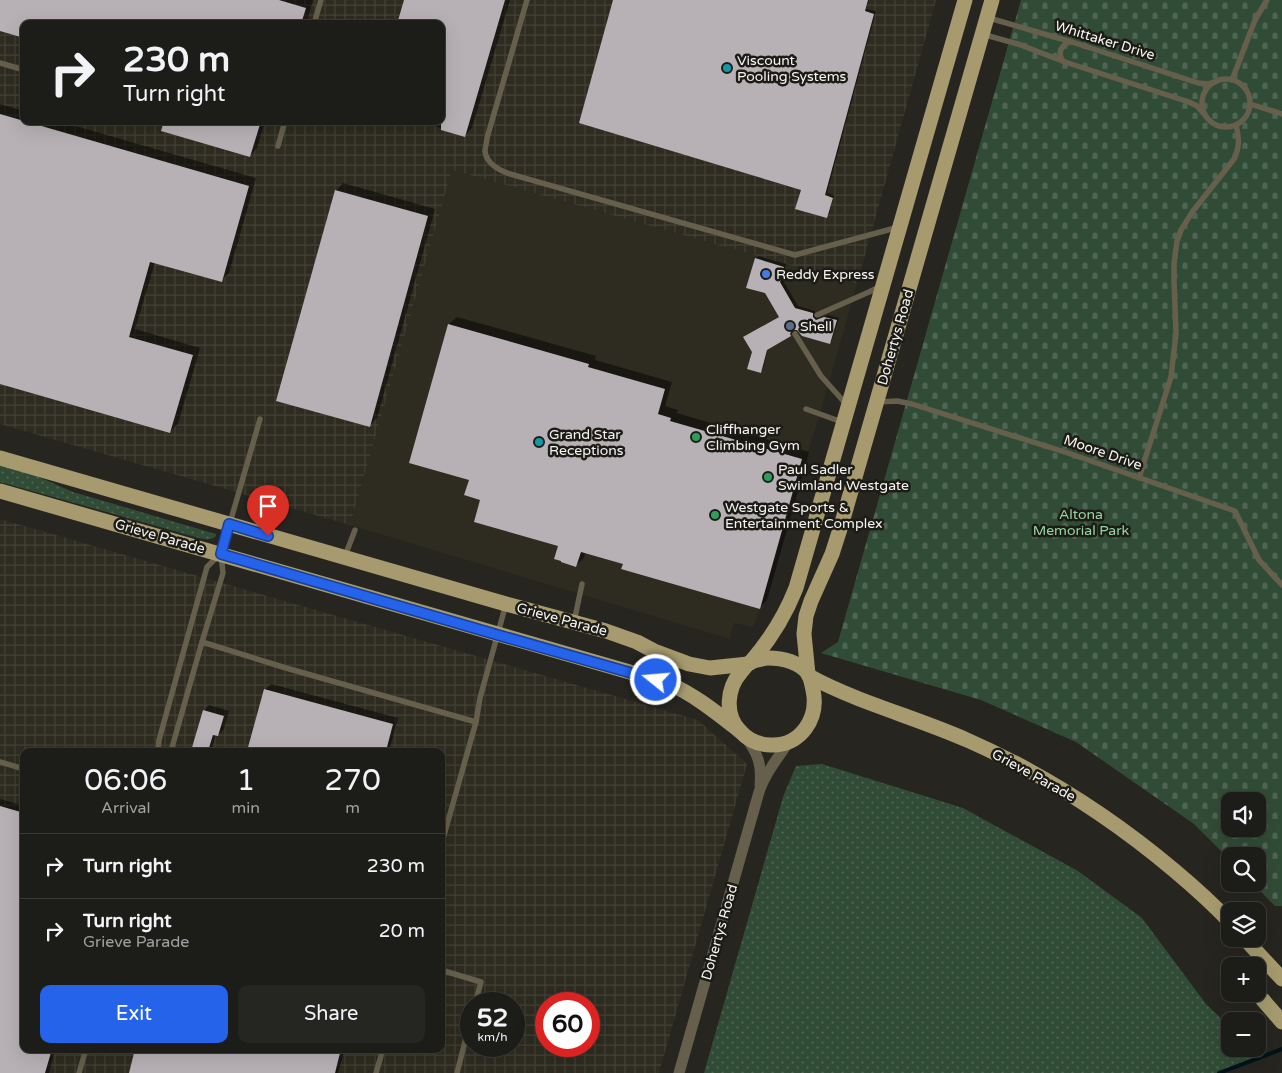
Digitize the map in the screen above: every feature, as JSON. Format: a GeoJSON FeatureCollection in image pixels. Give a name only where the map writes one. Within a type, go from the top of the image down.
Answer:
{"type":"FeatureCollection","features":[{"type":"Feature","properties":{"kind":"main road","name":"Dohertys Road"},"geometry":{"type":"LineString","coordinates":[[749,664],[768,641],[778,625],[796,588],[965,0]]}},
{"type":"Feature","properties":{"kind":"main road","name":"Dohertys Road"},"geometry":{"type":"LineString","coordinates":[[808,675],[804,634],[806,616],[837,539],[992,0]]}},
{"type":"Feature","properties":{"kind":"main road"},"geometry":{"type":"LineString","coordinates":[[959,19],[987,17]]}},
{"type":"Feature","properties":{"kind":"main road"},"geometry":{"type":"LineString","coordinates":[[959,19],[982,34]]}},
{"type":"Feature","properties":{"kind":"main road","name":"Grieve Parade"},"geometry":{"type":"LineString","coordinates":[[0,458],[621,636],[676,660],[696,666],[716,668],[749,664]]}},
{"type":"Feature","properties":{"kind":"main road","name":"Grieve Parade"},"geometry":{"type":"LineString","coordinates":[[0,490],[668,683],[701,701],[742,733]]}},
{"type":"Feature","properties":{"kind":"main road"},"geometry":{"type":"LineString","coordinates":[[768,658],[780,659],[795,664],[808,675],[814,696],[813,712],[806,728],[791,741],[775,745],[762,744],[750,740],[734,723],[730,714],[730,695],[736,678],[749,664],[768,658]]}},
{"type":"Feature","properties":{"kind":"main road","name":"Grieve Parade"},"geometry":{"type":"LineString","coordinates":[[808,675],[849,695],[965,739],[1040,776],[1125,831],[1191,884],[1221,913]]}},
{"type":"Feature","properties":{"kind":"main road"},"geometry":{"type":"LineString","coordinates":[[1252,947],[1282,979]]}},
{"type":"Feature","properties":{"kind":"main road"},"geometry":{"type":"LineString","coordinates":[[1265,1002],[1282,1022]]}},
{"type":"Feature","properties":{"kind":"street"},"geometry":{"type":"LineString","coordinates":[[959,19],[960,0]]}},
{"type":"Feature","properties":{"kind":"street","name":"Dohertys Road"},"geometry":{"type":"LineString","coordinates":[[742,733],[753,747],[758,758],[761,777],[759,792]]}},
{"type":"Feature","properties":{"kind":"street","name":"Dohertys Road"},"geometry":{"type":"LineString","coordinates":[[679,1073],[759,792],[769,770],[791,741]]}},
{"type":"Feature","properties":{"kind":"lane"},"geometry":{"type":"LineString","coordinates":[[315,20],[321,0]]}},
{"type":"Feature","properties":{"kind":"lane"},"geometry":{"type":"LineString","coordinates":[[528,0],[487,138],[485,151],[489,161],[496,169],[795,255],[901,226]]}},
{"type":"Feature","properties":{"kind":"lane"},"geometry":{"type":"LineString","coordinates":[[1232,80],[1255,20],[1267,0]]}},
{"type":"Feature","properties":{"kind":"lane","name":"Whittaker Drive"},"geometry":{"type":"LineString","coordinates":[[987,17],[1072,42],[1198,83],[1216,82]]}},
{"type":"Feature","properties":{"kind":"lane"},"geometry":{"type":"LineString","coordinates":[[982,34],[1018,44],[1065,62],[1189,102],[1197,106],[1210,122],[1219,126],[1228,127],[1236,125],[1245,118],[1250,104],[1245,89],[1232,80],[1216,82],[1208,87],[1203,96],[1204,114]]}},
{"type":"Feature","properties":{"kind":"lane"},"geometry":{"type":"LineString","coordinates":[[1065,62],[1060,57],[1060,50],[1064,44],[1072,42]]}},
{"type":"Feature","properties":{"kind":"lane"},"geometry":{"type":"LineString","coordinates":[[0,63],[20,69]]}},
{"type":"Feature","properties":{"kind":"lane"},"geometry":{"type":"LineString","coordinates":[[1250,104],[1282,114]]}},
{"type":"Feature","properties":{"kind":"lane"},"geometry":{"type":"LineString","coordinates":[[278,146],[284,125]]}},
{"type":"Feature","properties":{"kind":"lane"},"geometry":{"type":"LineString","coordinates":[[1140,478],[1171,377],[1176,334],[1174,264],[1177,240],[1193,211],[1234,159],[1239,140],[1236,125]]}},
{"type":"Feature","properties":{"kind":"lane"},"geometry":{"type":"LineString","coordinates":[[817,315],[884,284]]}},
{"type":"Feature","properties":{"kind":"lane"},"geometry":{"type":"LineString","coordinates":[[795,334],[821,376],[849,407]]}},
{"type":"Feature","properties":{"kind":"lane","name":"Moore Drive"},"geometry":{"type":"LineString","coordinates":[[876,403],[893,401],[912,404],[1068,453],[1235,511],[1259,560],[1282,585]]}},
{"type":"Feature","properties":{"kind":"lane"},"geometry":{"type":"LineString","coordinates":[[806,409],[844,423]]}},
{"type":"Feature","properties":{"kind":"lane"},"geometry":{"type":"LineString","coordinates":[[172,748],[223,573],[221,554],[260,419]]}},
{"type":"Feature","properties":{"kind":"lane"},"geometry":{"type":"LineString","coordinates":[[344,558],[355,530]]}},
{"type":"Feature","properties":{"kind":"lane"},"geometry":{"type":"LineString","coordinates":[[159,748],[207,567],[221,554]]}},
{"type":"Feature","properties":{"kind":"lane"},"geometry":{"type":"LineString","coordinates":[[574,622],[582,584]]}},
{"type":"Feature","properties":{"kind":"lane"},"geometry":{"type":"LineString","coordinates":[[445,832],[476,722],[480,698],[506,604]]}},
{"type":"Feature","properties":{"kind":"lane"},"geometry":{"type":"LineString","coordinates":[[202,642],[476,722]]}},
{"type":"Feature","properties":{"kind":"lane"},"geometry":{"type":"LineString","coordinates":[[0,762],[20,768]]}},
{"type":"Feature","properties":{"kind":"lane"},"geometry":{"type":"LineString","coordinates":[[445,971],[481,982],[478,992]]}},
{"type":"Feature","properties":{"kind":"lane"},"geometry":{"type":"LineString","coordinates":[[79,1073],[85,1053]]}},
{"type":"Feature","properties":{"kind":"lane"},"geometry":{"type":"LineString","coordinates":[[376,1073],[382,1053]]}},
{"type":"Feature","properties":{"kind":"lane"},"geometry":{"type":"LineString","coordinates":[[457,1073],[461,1057]]}},
{"type":"Feature","properties":{"kind":"shaded area"},"geometry":{"type":"Polygon","coordinates":[[[0,0],[936,0],[857,284],[452,170],[350,525],[0,424],[0,0]]]}},
{"type":"Feature","properties":{"kind":"shaded area"},"geometry":{"type":"Polygon","coordinates":[[[452,170],[857,284],[824,400],[753,627],[734,623],[730,639],[350,525],[452,170]]]}},
{"type":"Feature","properties":{"kind":"shaded area"},"geometry":{"type":"Polygon","coordinates":[[[0,519],[698,720],[747,764],[659,1073],[0,1073],[0,519]]]}},
{"type":"Feature","properties":{"kind":"green space","name":"Altona Memorial Park"},"geometry":{"type":"Polygon","coordinates":[[[1021,0],[1282,0],[1282,906],[1275,906],[1261,892],[1266,892],[1266,847],[1221,847],[1221,851],[1194,824],[1076,742],[981,700],[821,653],[838,642],[1021,0]]]}},
{"type":"Feature","properties":{"kind":"green space"},"geometry":{"type":"Polygon","coordinates":[[[0,464],[23,470],[73,492],[216,534],[216,536],[210,539],[199,538],[0,482],[0,464]]]}},
{"type":"Feature","properties":{"kind":"green space"},"geometry":{"type":"Polygon","coordinates":[[[822,764],[963,808],[1078,871],[1142,918],[1206,1004],[1221,1018],[1221,1057],[1262,1057],[1219,1073],[704,1073],[783,797],[796,766],[822,764]]]}},
{"type":"Feature","properties":{"kind":"building"},"geometry":{"type":"Polygon","coordinates":[[[0,0],[279,0],[306,8],[302,20],[20,20],[20,37],[0,31],[0,0]]]}},
{"type":"Feature","properties":{"kind":"building"},"geometry":{"type":"Polygon","coordinates":[[[404,0],[505,0],[465,137],[441,130],[441,125],[445,125],[445,20],[398,20],[404,0]]]}},
{"type":"Feature","properties":{"kind":"building","name":"Viscount Pooling Systems"},"geometry":{"type":"Polygon","coordinates":[[[613,0],[868,0],[865,11],[874,14],[825,195],[833,198],[827,218],[795,209],[801,190],[579,123],[613,0]]]}},
{"type":"Feature","properties":{"kind":"building"},"geometry":{"type":"Polygon","coordinates":[[[0,114],[20,120],[20,125],[38,125],[249,186],[222,282],[150,262],[129,337],[193,355],[170,433],[0,384],[0,114]]]}},
{"type":"Feature","properties":{"kind":"building"},"geometry":{"type":"Polygon","coordinates":[[[163,125],[260,125],[250,157],[161,131],[163,125]]]}},
{"type":"Feature","properties":{"kind":"building"},"geometry":{"type":"Polygon","coordinates":[[[335,190],[428,216],[370,427],[276,401],[335,190]]]}},
{"type":"Feature","properties":{"kind":"building"},"geometry":{"type":"Polygon","coordinates":[[[755,258],[784,267],[780,282],[795,308],[813,313],[813,317],[816,320],[824,317],[837,320],[830,344],[802,336],[797,330],[792,330],[791,336],[767,350],[761,373],[747,369],[752,352],[743,337],[779,317],[765,293],[746,288],[755,258]]]}},
{"type":"Feature","properties":{"kind":"building","name":"Grand Star Receptions"},"geometry":{"type":"Polygon","coordinates":[[[448,324],[589,364],[588,367],[665,389],[658,414],[671,418],[670,421],[802,459],[760,609],[621,569],[623,564],[581,552],[576,567],[561,562],[554,559],[558,546],[474,522],[480,500],[464,495],[469,480],[409,463],[448,324]]]}},
{"type":"Feature","properties":{"kind":"building"},"geometry":{"type":"Polygon","coordinates":[[[264,689],[393,724],[387,748],[248,748],[264,689]]]}},
{"type":"Feature","properties":{"kind":"building"},"geometry":{"type":"Polygon","coordinates":[[[203,710],[224,716],[218,736],[213,735],[209,748],[192,748],[203,710]]]}},
{"type":"Feature","properties":{"kind":"building"},"geometry":{"type":"Polygon","coordinates":[[[0,806],[20,812],[20,1053],[51,1053],[45,1073],[0,1073],[0,806]]]}},
{"type":"Feature","properties":{"kind":"building"},"geometry":{"type":"Polygon","coordinates":[[[134,1053],[340,1053],[335,1073],[129,1073],[134,1053]]]}},
{"type":"Feature","properties":{"kind":"waterway"},"geometry":{"type":"LineString","coordinates":[[1219,1073],[1282,1049]]}},
{"type":"Feature","properties":{"kind":"place","name":"Viscount Pooling Systems"},"geometry":{"type":"Point","coordinates":[727,68]}},
{"type":"Feature","properties":{"kind":"place","name":"Reddy Express"},"geometry":{"type":"Point","coordinates":[766,274]}},
{"type":"Feature","properties":{"kind":"place","name":"Shell"},"geometry":{"type":"Point","coordinates":[790,326]}},
{"type":"Feature","properties":{"kind":"place","name":"Cliffhanger Climbing Gym"},"geometry":{"type":"Point","coordinates":[696,437]}},
{"type":"Feature","properties":{"kind":"place","name":"Grand Star Receptions"},"geometry":{"type":"Point","coordinates":[539,442]}},
{"type":"Feature","properties":{"kind":"place","name":"Paul Sadler Swimland Westgate"},"geometry":{"type":"Point","coordinates":[768,477]}},
{"type":"Feature","properties":{"kind":"place","name":"Westgate Sports & Entertainment Complex"},"geometry":{"type":"Point","coordinates":[715,515]}},
{"type":"Feature","properties":{"kind":"route"},"geometry":{"type":"LineString","coordinates":[[268,536],[229,524],[221,554],[656,680]]}}]}
